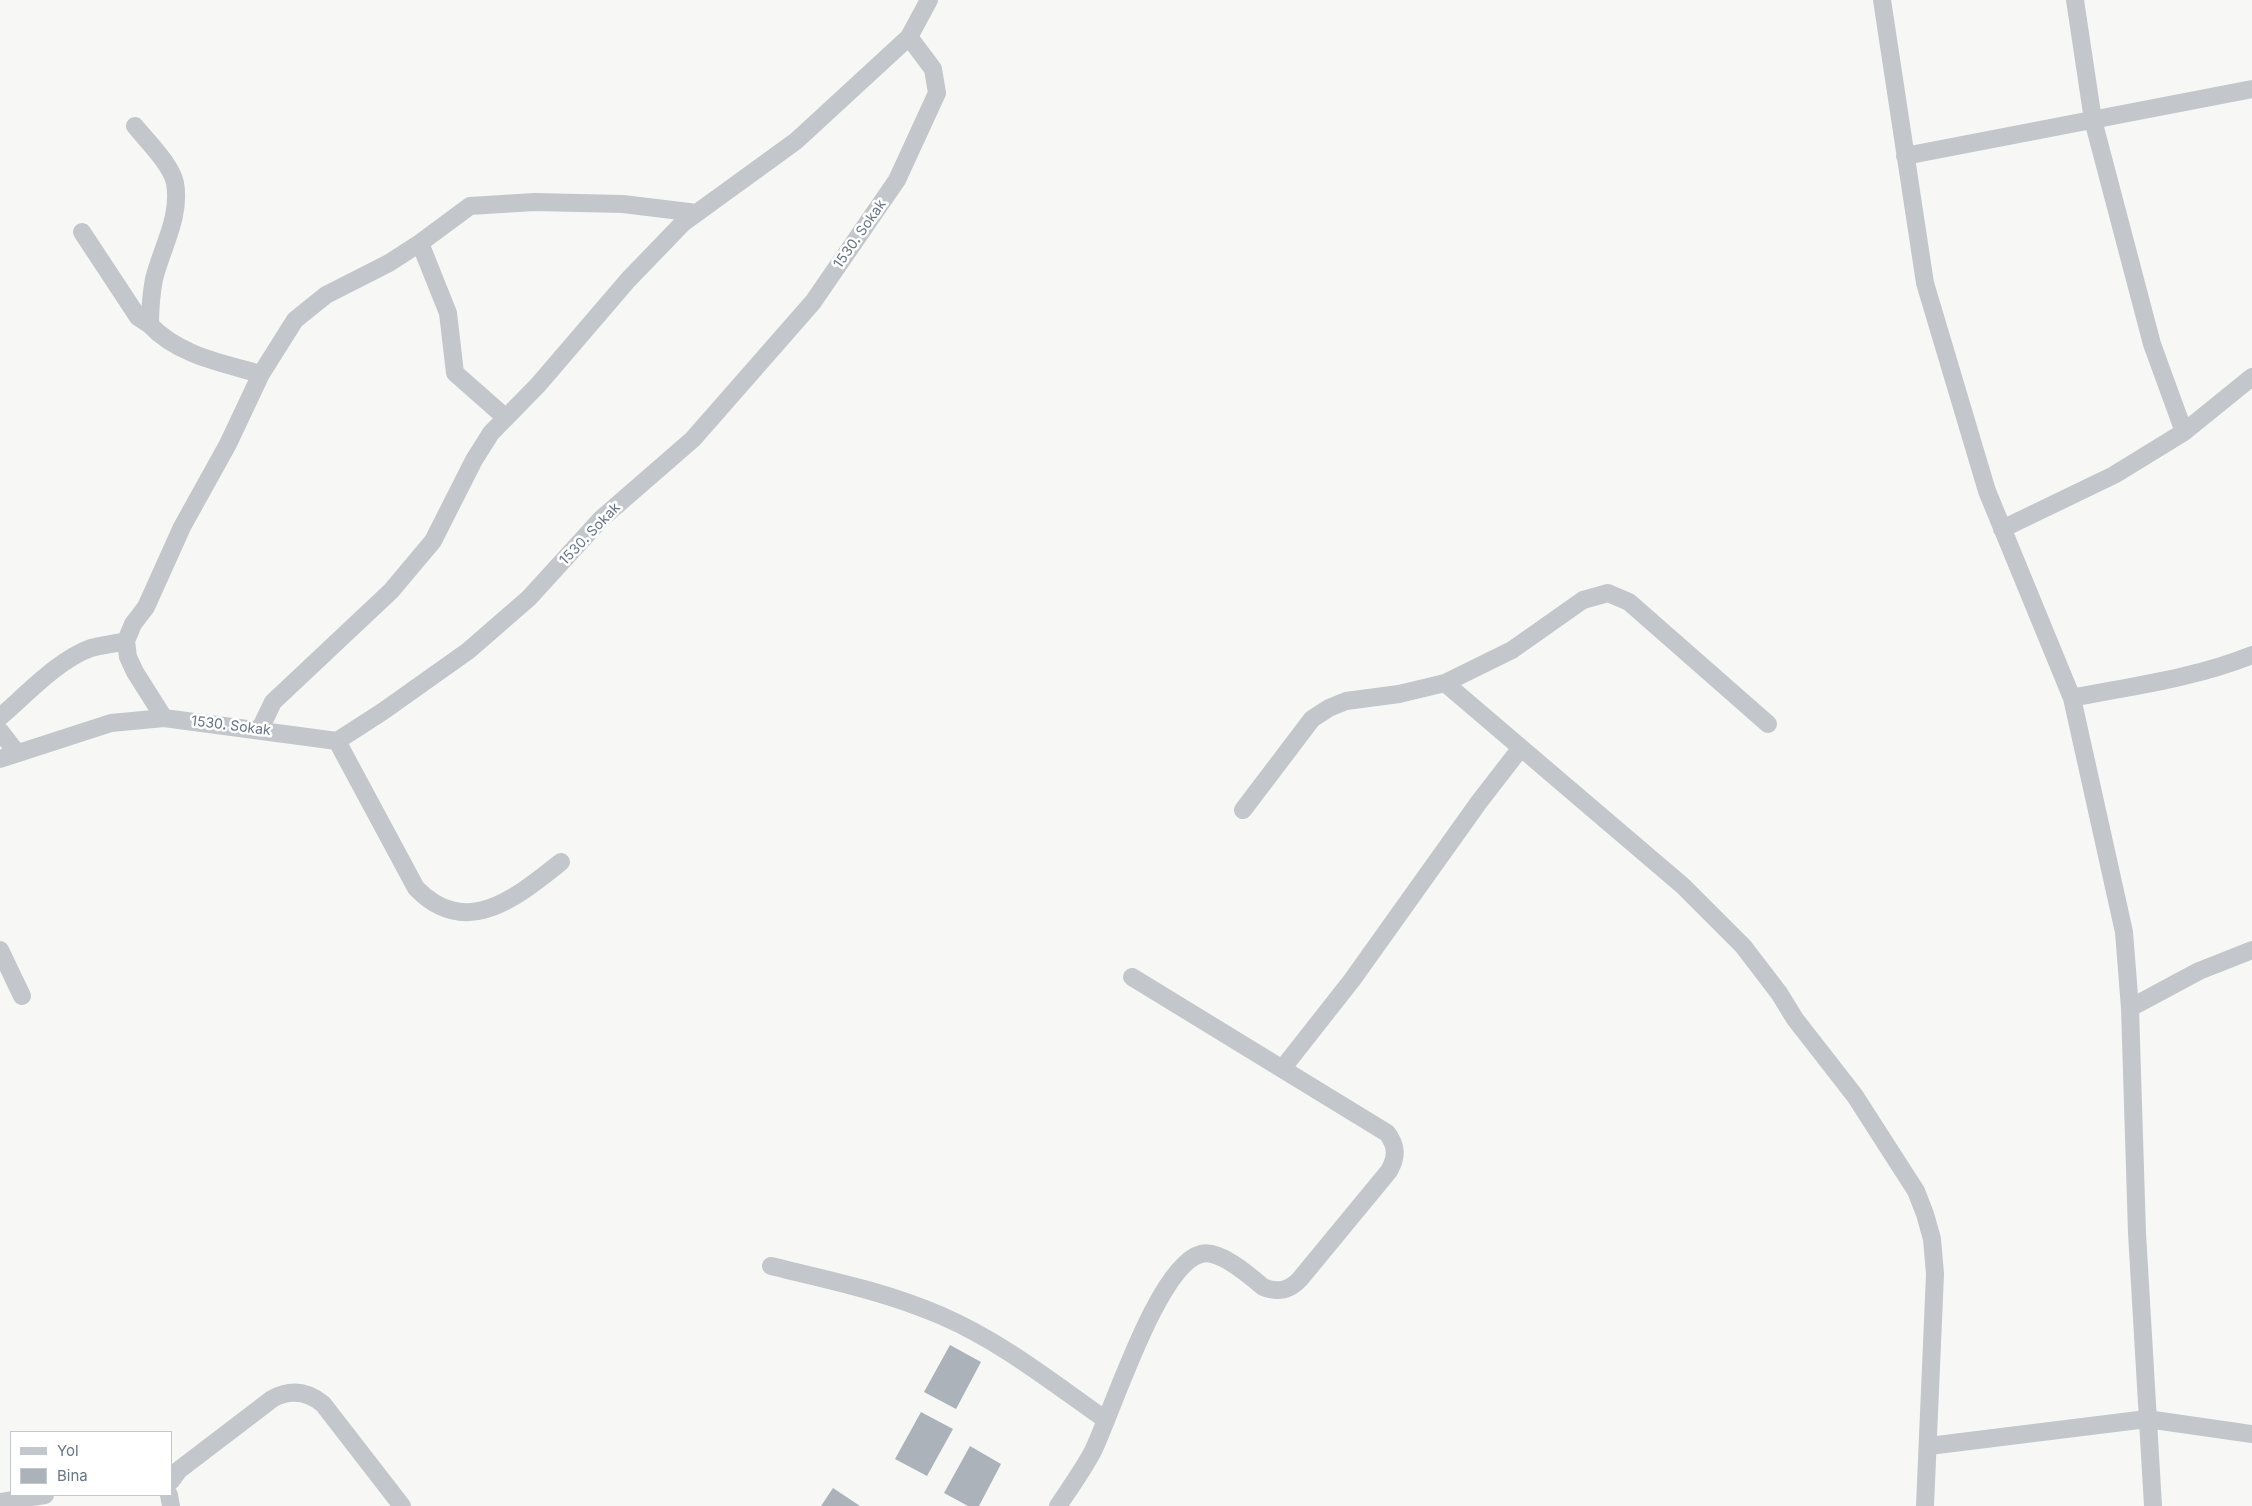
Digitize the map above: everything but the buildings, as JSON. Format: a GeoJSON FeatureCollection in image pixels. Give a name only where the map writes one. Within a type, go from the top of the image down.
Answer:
{"type":"FeatureCollection","features":[{"type":"Feature","properties":{"kind":"street"},"geometry":{"type":"LineString","coordinates":[[260,729],[273,702],[391,590],[433,541],[474,460],[491,433],[538,385],[628,280],[683,223],[796,141],[909,37],[930,0]]}},
{"type":"Feature","properties":{"kind":"street"},"geometry":{"type":"LineString","coordinates":[[1882,0],[1925,283],[1987,491],[2072,698],[2124,932],[2130,1008],[2137,1233],[2153,1506]]}},
{"type":"Feature","properties":{"kind":"street"},"geometry":{"type":"LineString","coordinates":[[2075,0],[2093,120],[2152,344],[2184,432]]}},
{"type":"Feature","properties":{"kind":"street","name":"1530. Sokak"},"geometry":{"type":"LineString","coordinates":[[0,758],[111,723],[164,718],[260,729],[337,741],[382,712],[468,651],[529,598],[601,519],[692,439],[813,302],[897,180],[937,93],[933,69],[909,37]]}},
{"type":"Feature","properties":{"kind":"street"},"geometry":{"type":"LineString","coordinates":[[1905,156],[2252,89]]}},
{"type":"Feature","properties":{"kind":"street"},"geometry":{"type":"LineString","coordinates":[[135,126],[161,156],[174,182],[174,219],[150,300],[150,325]]}},
{"type":"Feature","properties":{"kind":"street"},"geometry":{"type":"LineString","coordinates":[[164,718],[135,672],[128,657],[126,641],[133,624],[146,607],[182,527],[228,444],[261,374],[295,320],[326,295],[389,263],[470,206],[534,202],[623,204],[697,213]]}},
{"type":"Feature","properties":{"kind":"street"},"geometry":{"type":"LineString","coordinates":[[82,232],[138,316],[162,338],[175,346],[261,374]]}},
{"type":"Feature","properties":{"kind":"street"},"geometry":{"type":"LineString","coordinates":[[420,243],[448,313],[455,373],[506,418]]}},
{"type":"Feature","properties":{"kind":"street"},"geometry":{"type":"LineString","coordinates":[[2002,529],[2114,475],[2184,432],[2252,377]]}},
{"type":"Feature","properties":{"kind":"street"},"geometry":{"type":"LineString","coordinates":[[1243,810],[1312,719],[1320,713],[1346,700],[1399,694],[1445,683],[1512,650],[1583,600],[1608,593],[1629,602],[1768,724]]}},
{"type":"Feature","properties":{"kind":"street"},"geometry":{"type":"LineString","coordinates":[[0,717],[51,673],[77,655],[91,648],[126,641]]}},
{"type":"Feature","properties":{"kind":"street"},"geometry":{"type":"LineString","coordinates":[[2072,698],[2232,663],[2252,655]]}},
{"type":"Feature","properties":{"kind":"street"},"geometry":{"type":"LineString","coordinates":[[1445,683],[1520,749],[1683,886],[1737,939],[1855,1096],[1916,1191],[1925,1214],[1934,1256],[1929,1446],[1925,1506]]}},
{"type":"Feature","properties":{"kind":"street"},"geometry":{"type":"LineString","coordinates":[[0,731],[17,753]]}},
{"type":"Feature","properties":{"kind":"street"},"geometry":{"type":"LineString","coordinates":[[337,741],[416,888],[436,905],[463,913],[497,905],[518,895],[561,862]]}},
{"type":"Feature","properties":{"kind":"street"},"geometry":{"type":"LineString","coordinates":[[1282,1069],[1352,980],[1479,802],[1520,749]]}},
{"type":"Feature","properties":{"kind":"street"},"geometry":{"type":"LineString","coordinates":[[0,950],[22,996]]}},
{"type":"Feature","properties":{"kind":"street"},"geometry":{"type":"LineString","coordinates":[[2130,1008],[2199,971],[2252,950]]}},
{"type":"Feature","properties":{"kind":"street"},"geometry":{"type":"LineString","coordinates":[[1058,1506],[1092,1452],[1136,1346],[1166,1286],[1189,1260],[1203,1253],[1220,1255],[1263,1287],[1271,1290],[1287,1289],[1300,1279],[1393,1163],[1394,1146],[1387,1133],[1132,977]]}},
{"type":"Feature","properties":{"kind":"street"},"geometry":{"type":"LineString","coordinates":[[771,1266],[888,1295],[944,1317],[1003,1348],[1106,1420]]}},
{"type":"Feature","properties":{"kind":"street"},"geometry":{"type":"LineString","coordinates":[[172,1480],[179,1470],[272,1399],[289,1392],[298,1392],[316,1398],[323,1404],[402,1506]]}},
{"type":"Feature","properties":{"kind":"street"},"geometry":{"type":"LineString","coordinates":[[1929,1446],[2147,1419],[2252,1434]]}},
{"type":"Feature","properties":{"kind":"street"},"geometry":{"type":"LineString","coordinates":[[0,1502],[39,1496]]}}]}
